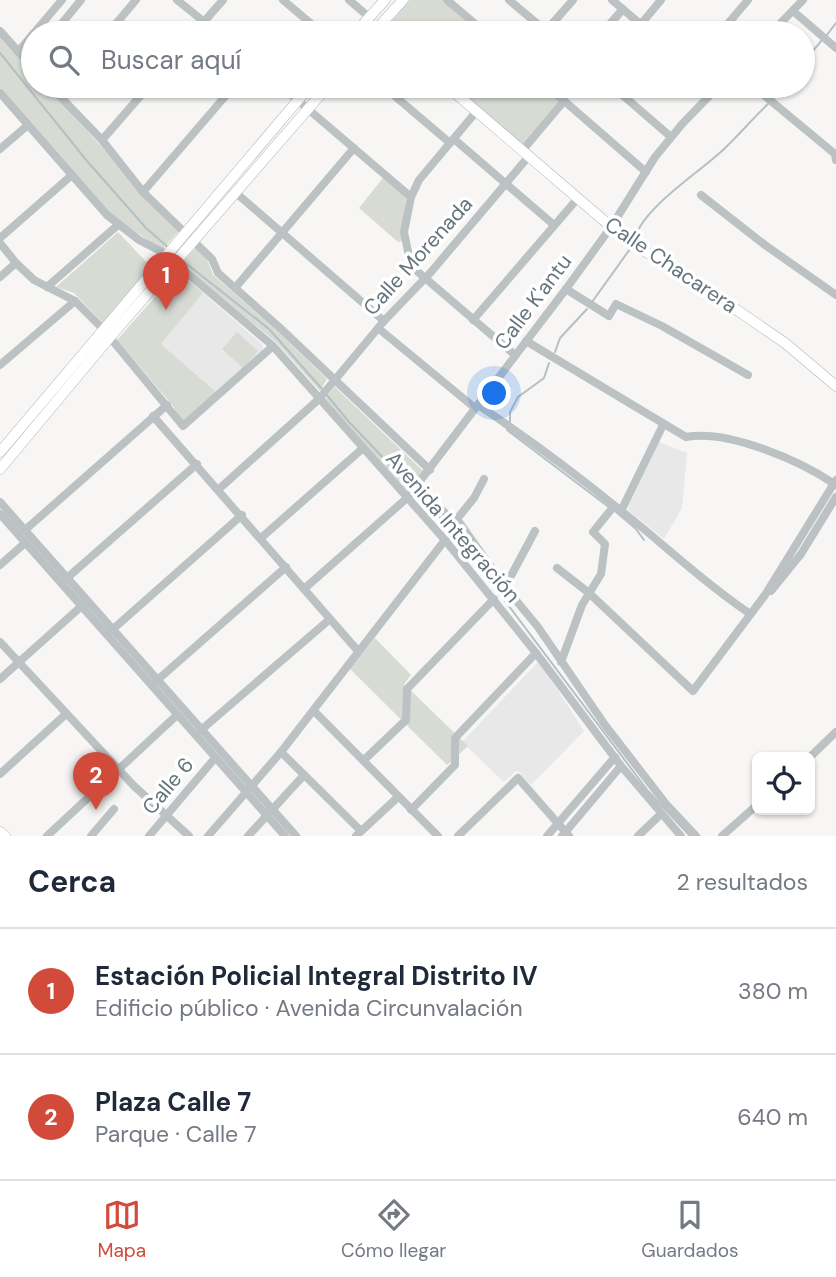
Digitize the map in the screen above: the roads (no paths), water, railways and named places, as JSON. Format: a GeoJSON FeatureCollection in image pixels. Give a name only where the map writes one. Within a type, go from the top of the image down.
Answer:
{"type":"FeatureCollection","features":[{"type":"Feature","properties":{"kind":"main road"},"geometry":{"type":"LineString","coordinates":[[366,21],[385,0]]}},
{"type":"Feature","properties":{"kind":"main road"},"geometry":{"type":"LineString","coordinates":[[387,21],[403,0]]}},
{"type":"Feature","properties":{"kind":"main road"},"geometry":{"type":"LineString","coordinates":[[369,17],[372,21]]}},
{"type":"Feature","properties":{"kind":"main road"},"geometry":{"type":"LineString","coordinates":[[0,452],[107,333],[179,259],[318,98]]}},
{"type":"Feature","properties":{"kind":"main road","name":"Calle Chacarera"},"geometry":{"type":"LineString","coordinates":[[460,98],[630,243],[680,271],[786,343],[836,386]]}},
{"type":"Feature","properties":{"kind":"main road"},"geometry":{"type":"LineString","coordinates":[[0,469],[184,232],[297,100]]}},
{"type":"Feature","properties":{"kind":"main road"},"geometry":{"type":"LineString","coordinates":[[0,832],[5,836]]}},
{"type":"Feature","properties":{"kind":"street"},"geometry":{"type":"LineString","coordinates":[[45,21],[62,0]]}},
{"type":"Feature","properties":{"kind":"street"},"geometry":{"type":"LineString","coordinates":[[64,21],[81,0]]}},
{"type":"Feature","properties":{"kind":"street"},"geometry":{"type":"LineString","coordinates":[[118,21],[136,0]]}},
{"type":"Feature","properties":{"kind":"street"},"geometry":{"type":"LineString","coordinates":[[177,0],[203,21]]}},
{"type":"Feature","properties":{"kind":"street"},"geometry":{"type":"LineString","coordinates":[[205,21],[223,0]]}},
{"type":"Feature","properties":{"kind":"street"},"geometry":{"type":"LineString","coordinates":[[283,0],[308,21]]}},
{"type":"Feature","properties":{"kind":"street"},"geometry":{"type":"LineString","coordinates":[[349,0],[369,17]]}},
{"type":"Feature","properties":{"kind":"street"},"geometry":{"type":"LineString","coordinates":[[447,0],[472,21]]}},
{"type":"Feature","properties":{"kind":"street"},"geometry":{"type":"LineString","coordinates":[[509,0],[533,21]]}},
{"type":"Feature","properties":{"kind":"street"},"geometry":{"type":"LineString","coordinates":[[555,21],[573,0]]}},
{"type":"Feature","properties":{"kind":"street"},"geometry":{"type":"LineString","coordinates":[[612,0],[637,21]]}},
{"type":"Feature","properties":{"kind":"street"},"geometry":{"type":"LineString","coordinates":[[643,21],[661,0]]}},
{"type":"Feature","properties":{"kind":"street"},"geometry":{"type":"LineString","coordinates":[[730,21],[748,0]]}},
{"type":"Feature","properties":{"kind":"street"},"geometry":{"type":"LineString","coordinates":[[783,21],[803,0]]}},
{"type":"Feature","properties":{"kind":"street"},"geometry":{"type":"LineString","coordinates":[[612,21],[623,9]]}},
{"type":"Feature","properties":{"kind":"street"},"geometry":{"type":"LineString","coordinates":[[793,11],[805,21]]}},
{"type":"Feature","properties":{"kind":"street"},"geometry":{"type":"LineString","coordinates":[[815,30],[836,48]]}},
{"type":"Feature","properties":{"kind":"street"},"geometry":{"type":"LineString","coordinates":[[0,31],[21,55]]}},
{"type":"Feature","properties":{"kind":"street"},"geometry":{"type":"LineString","coordinates":[[18,52],[21,49]]}},
{"type":"Feature","properties":{"kind":"street"},"geometry":{"type":"LineString","coordinates":[[0,93],[107,215],[139,240],[169,251]]}},
{"type":"Feature","properties":{"kind":"street","name":"Avenida Integración"},"geometry":{"type":"LineString","coordinates":[[61,98],[102,140],[143,192],[212,259],[218,273],[430,470]]}},
{"type":"Feature","properties":{"kind":"street"},"geometry":{"type":"LineString","coordinates":[[102,140],[139,98]]}},
{"type":"Feature","properties":{"kind":"street"},"geometry":{"type":"LineString","coordinates":[[143,192],[224,98]]}},
{"type":"Feature","properties":{"kind":"street"},"geometry":{"type":"LineString","coordinates":[[295,98],[411,197]]}},
{"type":"Feature","properties":{"kind":"street"},"geometry":{"type":"LineString","coordinates":[[398,98],[554,225]]}},
{"type":"Feature","properties":{"kind":"street"},"geometry":{"type":"LineString","coordinates":[[562,98],[646,172]]}},
{"type":"Feature","properties":{"kind":"street"},"geometry":{"type":"LineString","coordinates":[[626,98],[671,137]]}},
{"type":"Feature","properties":{"kind":"street","name":"Calle K'antu"},"geometry":{"type":"LineString","coordinates":[[304,589],[413,490],[430,470],[611,227],[671,137],[706,98]]}},
{"type":"Feature","properties":{"kind":"street"},"geometry":{"type":"LineString","coordinates":[[767,98],[836,155]]}},
{"type":"Feature","properties":{"kind":"street","name":"Calle Morenada"},"geometry":{"type":"LineString","coordinates":[[219,489],[319,399],[505,183],[565,101]]}},
{"type":"Feature","properties":{"kind":"street"},"geometry":{"type":"LineString","coordinates":[[476,112],[419,180],[411,197],[404,232],[411,266],[515,355]]}},
{"type":"Feature","properties":{"kind":"street"},"geometry":{"type":"LineString","coordinates":[[0,149],[28,125]]}},
{"type":"Feature","properties":{"kind":"street"},"geometry":{"type":"LineString","coordinates":[[235,288],[354,148]]}},
{"type":"Feature","properties":{"kind":"street"},"geometry":{"type":"LineString","coordinates":[[72,175],[0,240],[16,263],[34,280],[75,301],[107,333],[183,426],[273,346]]}},
{"type":"Feature","properties":{"kind":"street"},"geometry":{"type":"LineString","coordinates":[[236,193],[477,407],[518,432],[618,508],[727,599],[750,613]]}},
{"type":"Feature","properties":{"kind":"street"},"geometry":{"type":"LineString","coordinates":[[701,195],[765,246],[836,295]]}},
{"type":"Feature","properties":{"kind":"street"},"geometry":{"type":"LineString","coordinates":[[473,320],[578,198]]}},
{"type":"Feature","properties":{"kind":"street"},"geometry":{"type":"LineString","coordinates":[[47,287],[119,224]]}},
{"type":"Feature","properties":{"kind":"street","name":"Avenida Integración"},"geometry":{"type":"LineString","coordinates":[[179,259],[273,346],[362,449],[413,490],[457,519],[505,587],[538,626],[628,755],[666,804],[696,836]]}},
{"type":"Feature","properties":{"kind":"street"},"geometry":{"type":"LineString","coordinates":[[0,277],[16,263]]}},
{"type":"Feature","properties":{"kind":"street"},"geometry":{"type":"LineString","coordinates":[[566,289],[609,316],[616,304],[662,326],[748,375]]}},
{"type":"Feature","properties":{"kind":"street"},"geometry":{"type":"LineString","coordinates":[[0,365],[75,301]]}},
{"type":"Feature","properties":{"kind":"street"},"geometry":{"type":"LineString","coordinates":[[527,341],[686,437],[699,435],[743,443],[792,459],[835,483],[813,514],[765,595],[693,691],[589,593],[557,568]]}},
{"type":"Feature","properties":{"kind":"street"},"geometry":{"type":"LineString","coordinates":[[25,530],[167,405]]}},
{"type":"Feature","properties":{"kind":"street"},"geometry":{"type":"LineString","coordinates":[[153,416],[242,515],[358,652]]}},
{"type":"Feature","properties":{"kind":"street"},"geometry":{"type":"LineString","coordinates":[[561,662],[582,605],[601,574],[605,544],[593,532],[618,508],[663,425]]}},
{"type":"Feature","properties":{"kind":"street"},"geometry":{"type":"LineString","coordinates":[[261,538],[362,449]]}},
{"type":"Feature","properties":{"kind":"street"},"geometry":{"type":"LineString","coordinates":[[67,578],[197,464]]}},
{"type":"Feature","properties":{"kind":"street"},"geometry":{"type":"LineString","coordinates":[[457,519],[474,498],[484,479]]}},
{"type":"Feature","properties":{"kind":"street","name":"Avenida Integración"},"geometry":{"type":"LineString","coordinates":[[413,490],[445,540],[494,599],[621,766],[681,836]]}},
{"type":"Feature","properties":{"kind":"street"},"geometry":{"type":"LineString","coordinates":[[765,595],[775,589],[801,554],[836,497]]}},
{"type":"Feature","properties":{"kind":"street"},"geometry":{"type":"LineString","coordinates":[[0,502],[67,578],[85,604],[153,683],[254,786],[285,836]]}},
{"type":"Feature","properties":{"kind":"street"},"geometry":{"type":"LineString","coordinates":[[0,514],[25,543],[112,629],[177,715],[246,792],[296,836]]}},
{"type":"Feature","properties":{"kind":"street"},"geometry":{"type":"LineString","coordinates":[[112,629],[242,515]]}},
{"type":"Feature","properties":{"kind":"street"},"geometry":{"type":"LineString","coordinates":[[505,587],[535,531]]}},
{"type":"Feature","properties":{"kind":"street"},"geometry":{"type":"LineString","coordinates":[[208,836],[254,786],[445,540]]}},
{"type":"Feature","properties":{"kind":"street"},"geometry":{"type":"LineString","coordinates":[[0,565],[25,543]]}},
{"type":"Feature","properties":{"kind":"street"},"geometry":{"type":"LineString","coordinates":[[153,683],[286,567]]}},
{"type":"Feature","properties":{"kind":"street"},"geometry":{"type":"LineString","coordinates":[[364,760],[406,720],[407,689],[494,599]]}},
{"type":"Feature","properties":{"kind":"street"},"geometry":{"type":"LineString","coordinates":[[0,679],[85,604]]}},
{"type":"Feature","properties":{"kind":"street"},"geometry":{"type":"LineString","coordinates":[[201,730],[330,619]]}},
{"type":"Feature","properties":{"kind":"street"},"geometry":{"type":"LineString","coordinates":[[0,642],[134,786],[189,836]]}},
{"type":"Feature","properties":{"kind":"street"},"geometry":{"type":"LineString","coordinates":[[411,810],[455,765],[455,738],[536,653]]}},
{"type":"Feature","properties":{"kind":"street"},"geometry":{"type":"LineString","coordinates":[[314,711],[438,836]]}},
{"type":"Feature","properties":{"kind":"street"},"geometry":{"type":"LineString","coordinates":[[0,774],[66,714]]}},
{"type":"Feature","properties":{"kind":"street"},"geometry":{"type":"LineString","coordinates":[[47,836],[177,715]]}},
{"type":"Feature","properties":{"kind":"street"},"geometry":{"type":"LineString","coordinates":[[815,752],[836,732]]}},
{"type":"Feature","properties":{"kind":"street"},"geometry":{"type":"LineString","coordinates":[[281,752],[358,834],[398,797]]}},
{"type":"Feature","properties":{"kind":"street"},"geometry":{"type":"LineString","coordinates":[[547,836],[615,757]]}},
{"type":"Feature","properties":{"kind":"street","name":"Calle 6"},"geometry":{"type":"LineString","coordinates":[[149,836],[215,758]]}},
{"type":"Feature","properties":{"kind":"street"},"geometry":{"type":"LineString","coordinates":[[458,836],[518,778],[565,835],[621,766]]}},
{"type":"Feature","properties":{"kind":"street"},"geometry":{"type":"LineString","coordinates":[[248,836],[304,775]]}},
{"type":"Feature","properties":{"kind":"street"},"geometry":{"type":"LineString","coordinates":[[91,836],[114,809]]}},
{"type":"Feature","properties":{"kind":"street"},"geometry":{"type":"LineString","coordinates":[[727,833],[752,810]]}},
{"type":"Feature","properties":{"kind":"street"},"geometry":{"type":"LineString","coordinates":[[638,836],[662,814]]}},
{"type":"Feature","properties":{"kind":"street"},"geometry":{"type":"LineString","coordinates":[[727,833],[740,836]]}},
{"type":"Feature","properties":{"kind":"waterway"},"geometry":{"type":"LineString","coordinates":[[826,36],[836,23]]}},
{"type":"Feature","properties":{"kind":"waterway"},"geometry":{"type":"LineString","coordinates":[[815,48],[822,40]]}},
{"type":"Feature","properties":{"kind":"waterway"},"geometry":{"type":"LineString","coordinates":[[0,53],[21,79]]}},
{"type":"Feature","properties":{"kind":"waterway"},"geometry":{"type":"LineString","coordinates":[[36,98],[146,228],[169,248]]}},
{"type":"Feature","properties":{"kind":"waterway"},"geometry":{"type":"LineString","coordinates":[[636,235],[662,201],[724,149],[770,102]]}},
{"type":"Feature","properties":{"kind":"waterway"},"geometry":{"type":"LineString","coordinates":[[592,302],[630,249]]}},
{"type":"Feature","properties":{"kind":"waterway"},"geometry":{"type":"LineString","coordinates":[[183,261],[269,329],[323,390]]}},
{"type":"Feature","properties":{"kind":"waterway"},"geometry":{"type":"LineString","coordinates":[[555,352],[560,338],[587,309]]}},
{"type":"Feature","properties":{"kind":"waterway"},"geometry":{"type":"LineString","coordinates":[[510,424],[510,412],[518,397],[544,378],[549,363]]}},
{"type":"Feature","properties":{"kind":"waterway"},"geometry":{"type":"LineString","coordinates":[[326,394],[412,488]]}},
{"type":"Feature","properties":{"kind":"waterway"},"geometry":{"type":"LineString","coordinates":[[508,429],[610,508]]}},
{"type":"Feature","properties":{"kind":"waterway"},"geometry":{"type":"LineString","coordinates":[[416,492],[451,529],[648,791],[690,836]]}},
{"type":"Feature","properties":{"kind":"waterway"},"geometry":{"type":"LineString","coordinates":[[615,511],[636,529],[644,540]]}},
{"type":"Feature","properties":{"kind":"place","name":"Estación Policial Integral Distrito IV"},"geometry":{"type":"Point","coordinates":[166,310]}},
{"type":"Feature","properties":{"kind":"place","name":"Plaza Calle 7"},"geometry":{"type":"Point","coordinates":[96,810]}}]}
